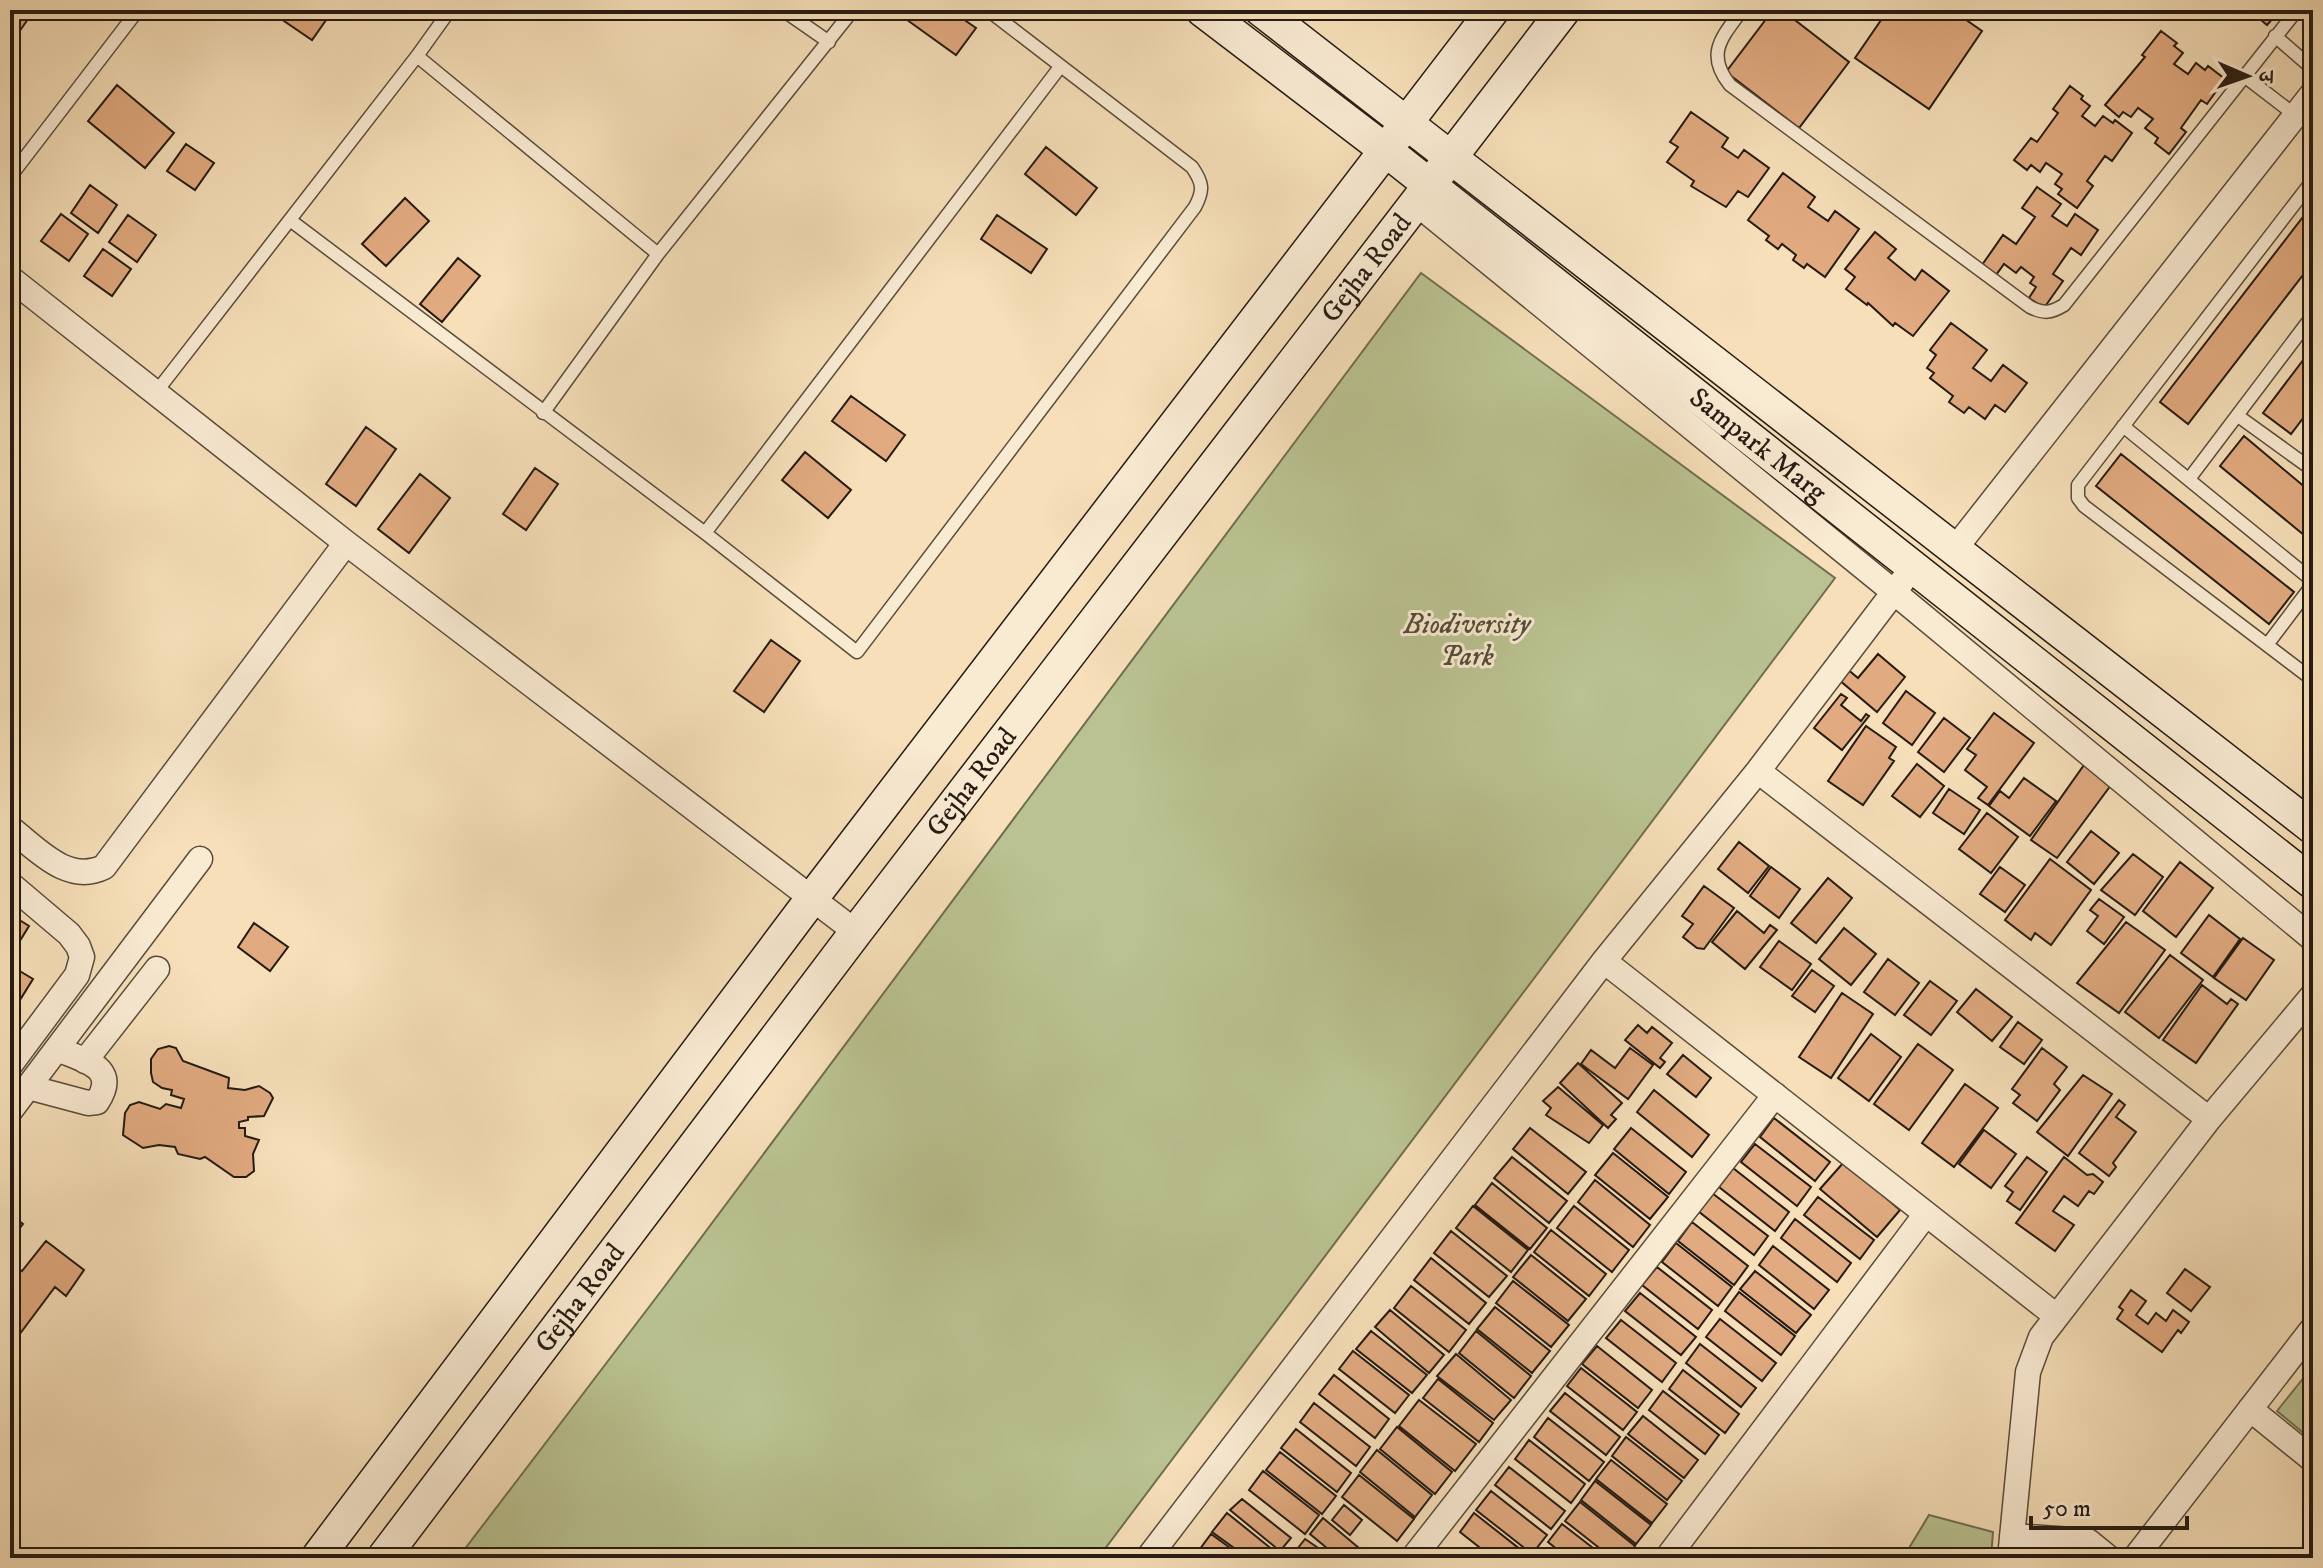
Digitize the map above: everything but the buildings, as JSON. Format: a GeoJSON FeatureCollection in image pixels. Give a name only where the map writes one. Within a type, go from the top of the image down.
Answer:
{"type":"FeatureCollection","features":[{"type":"Feature","properties":{"kind":"street","name":"Sampark Marg"},"geometry":{"type":"LineString","coordinates":[[1202,10],[1384,149],[1422,194],[1913,567],[2313,883]]}},
{"type":"Feature","properties":{"kind":"street","name":"Sampark Marg"},"geometry":{"type":"LineString","coordinates":[[1261,10],[2313,827]]}},
{"type":"Feature","properties":{"kind":"street","name":"Gejha Road"},"geometry":{"type":"LineString","coordinates":[[317,1558],[813,897],[1493,10]]}},
{"type":"Feature","properties":{"kind":"street","name":"Gejha Road"},"geometry":{"type":"LineString","coordinates":[[383,1558],[856,932],[1564,10]]}},
{"type":"Feature","properties":{"kind":"street"},"geometry":{"type":"LineString","coordinates":[[1954,550],[2313,93]]}},
{"type":"Feature","properties":{"kind":"street"},"geometry":{"type":"LineString","coordinates":[[1422,194],[1895,593],[2313,939]]}},
{"type":"Feature","properties":{"kind":"street"},"geometry":{"type":"LineString","coordinates":[[10,278],[346,543],[856,932]]}},
{"type":"Feature","properties":{"kind":"street"},"geometry":{"type":"LineString","coordinates":[[10,828],[56,864],[73,872],[91,873],[104,867],[346,543]]}},
{"type":"Feature","properties":{"kind":"street"},"geometry":{"type":"LineString","coordinates":[[1148,1558],[1604,961],[1758,771],[1913,567]]}},
{"type":"Feature","properties":{"kind":"street"},"geometry":{"type":"LineString","coordinates":[[1758,771],[2209,1119]]}},
{"type":"Feature","properties":{"kind":"street"},"geometry":{"type":"LineString","coordinates":[[10,1111],[200,859]]}},
{"type":"Feature","properties":{"kind":"street"},"geometry":{"type":"LineString","coordinates":[[10,884],[69,934],[82,957],[77,975],[10,1065]]}},
{"type":"Feature","properties":{"kind":"street"},"geometry":{"type":"LineString","coordinates":[[1604,961],[2055,1315]]}},
{"type":"Feature","properties":{"kind":"street"},"geometry":{"type":"LineString","coordinates":[[85,1061],[157,969]]}},
{"type":"Feature","properties":{"kind":"street"},"geometry":{"type":"LineString","coordinates":[[2109,1558],[2088,1541],[2011,1547],[2028,1372],[2036,1347],[2055,1315],[2209,1119],[2313,995]]}},
{"type":"Feature","properties":{"kind":"street"},"geometry":{"type":"LineString","coordinates":[[28,1087],[88,1103],[97,1102],[106,1082],[104,1074],[58,1049]]}},
{"type":"Feature","properties":{"kind":"street"},"geometry":{"type":"LineString","coordinates":[[1417,1557],[1775,1095]]}},
{"type":"Feature","properties":{"kind":"street"},"geometry":{"type":"LineString","coordinates":[[1667,1558],[1926,1214]]}},
{"type":"Feature","properties":{"kind":"street"},"geometry":{"type":"LineString","coordinates":[[2135,1558],[2313,1328]]}},
{"type":"Feature","properties":{"kind":"street"},"geometry":{"type":"LineString","coordinates":[[2250,1409],[2313,1460]]}},
{"type":"Feature","properties":{"kind":"lane"},"geometry":{"type":"LineString","coordinates":[[10,177],[138,10]]}},
{"type":"Feature","properties":{"kind":"lane"},"geometry":{"type":"LineString","coordinates":[[157,391],[450,10]]}},
{"type":"Feature","properties":{"kind":"lane"},"geometry":{"type":"LineString","coordinates":[[783,10],[829,42]]}},
{"type":"Feature","properties":{"kind":"lane"},"geometry":{"type":"LineString","coordinates":[[543,413],[658,254],[853,10]]}},
{"type":"Feature","properties":{"kind":"lane"},"geometry":{"type":"LineString","coordinates":[[290,220],[705,533],[857,652],[1195,207],[1203,192],[1201,180],[1192,167],[988,10]]}},
{"type":"Feature","properties":{"kind":"lane"},"geometry":{"type":"LineString","coordinates":[[1742,10],[1718,46],[1716,60],[1719,72],[1730,85],[2040,313],[2053,312],[2064,305],[2297,10]]}},
{"type":"Feature","properties":{"kind":"lane"},"geometry":{"type":"LineString","coordinates":[[2275,36],[2313,69]]}},
{"type":"Feature","properties":{"kind":"lane"},"geometry":{"type":"LineString","coordinates":[[417,56],[658,254]]}},
{"type":"Feature","properties":{"kind":"lane"},"geometry":{"type":"LineString","coordinates":[[705,533],[1060,67]]}},
{"type":"Feature","properties":{"kind":"lane"},"geometry":{"type":"LineString","coordinates":[[2243,75],[2295,115]]}},
{"type":"Feature","properties":{"kind":"lane"},"geometry":{"type":"LineString","coordinates":[[2313,180],[2078,485],[2078,498],[2084,506],[2313,680]]}},
{"type":"Feature","properties":{"kind":"lane"},"geometry":{"type":"LineString","coordinates":[[2189,479],[2313,315]]}},
{"type":"Feature","properties":{"kind":"lane"},"geometry":{"type":"LineString","coordinates":[[2238,416],[2312,467]]}},
{"type":"Feature","properties":{"kind":"lane"},"geometry":{"type":"LineString","coordinates":[[2123,426],[2313,583],[2267,645]]}},
{"type":"Feature","properties":{"kind":"green space","name":"Biodiversity Park"},"geometry":{"type":"Polygon","coordinates":[[[1421,273],[1835,578],[1098,1558],[458,1558],[665,1286],[1421,273]]]}},
{"type":"Feature","properties":{"kind":"green space"},"geometry":{"type":"Polygon","coordinates":[[[2313,1366],[2313,1441],[2277,1411],[2313,1366]]]}},
{"type":"Feature","properties":{"kind":"green space"},"geometry":{"type":"Polygon","coordinates":[[[1929,1515],[1993,1532],[1991,1558],[1903,1558],[1929,1515]]]}}]}
